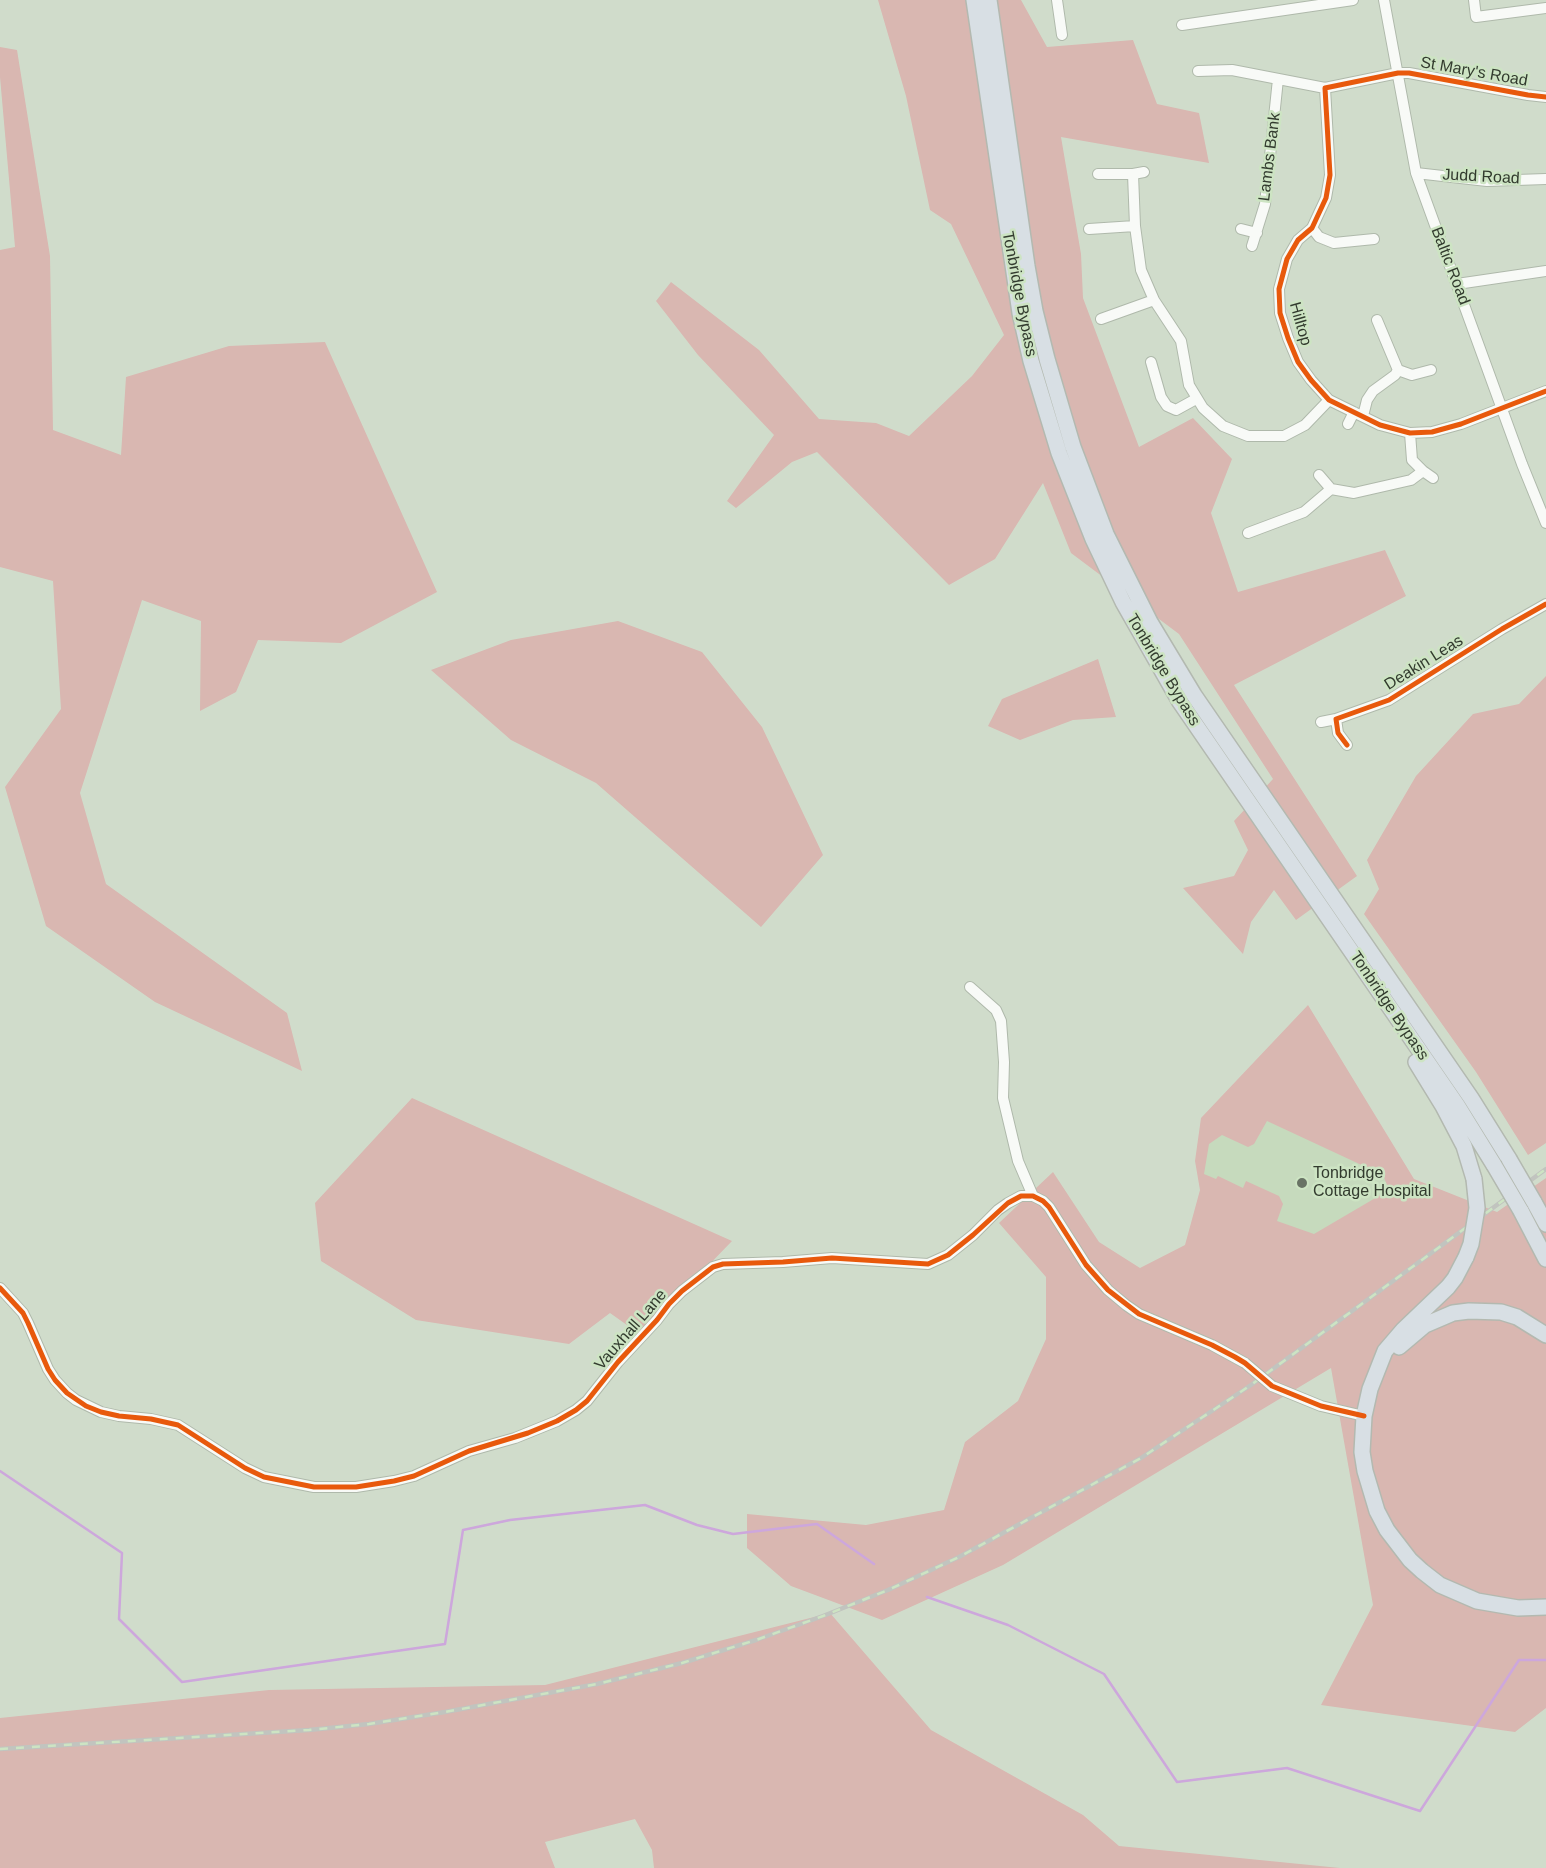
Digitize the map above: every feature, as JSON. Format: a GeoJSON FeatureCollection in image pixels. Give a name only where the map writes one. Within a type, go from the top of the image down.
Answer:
{"type":"FeatureCollection","features":[{"type":"Feature","properties":{"kind":"highway","name":"Tonbridge Bypass"},"geometry":{"type":"LineString","coordinates":[[974,0],[1020,313],[1043,402],[1077,500],[1099,553],[1123,602],[1180,702],[1456,1105],[1494,1165],[1546,1258]]}},
{"type":"Feature","properties":{"kind":"highway","name":"Tonbridge Bypass"},"geometry":{"type":"LineString","coordinates":[[989,0],[1027,266],[1046,359],[1071,439],[1106,534],[1150,622],[1194,695],[1471,1098],[1536,1204],[1546,1224]]}},
{"type":"Feature","properties":{"kind":"highway"},"geometry":{"type":"LineString","coordinates":[[1336,930],[1455,1128],[1464,1146],[1474,1179],[1477,1208],[1471,1244],[1461,1269],[1448,1287],[1385,1351],[1370,1390],[1364,1416],[1362,1452],[1370,1491],[1377,1511],[1387,1530],[1410,1560],[1440,1585],[1477,1601],[1518,1608],[1546,1607]]}},
{"type":"Feature","properties":{"kind":"highway"},"geometry":{"type":"LineString","coordinates":[[1536,1204],[1546,1219]]}},
{"type":"Feature","properties":{"kind":"highway"},"geometry":{"type":"LineString","coordinates":[[1380,1367],[1412,1335],[1425,1325],[1454,1313],[1469,1311],[1501,1312],[1517,1317],[1546,1335]]}},
{"type":"Feature","properties":{"kind":"street"},"geometry":{"type":"LineString","coordinates":[[1057,0],[1062,35]]}},
{"type":"Feature","properties":{"kind":"street"},"geometry":{"type":"LineString","coordinates":[[1182,25],[1353,0]]}},
{"type":"Feature","properties":{"kind":"street","name":"Baltic Road"},"geometry":{"type":"LineString","coordinates":[[1384,0],[1416,173],[1546,523]]}},
{"type":"Feature","properties":{"kind":"street"},"geometry":{"type":"LineString","coordinates":[[1474,0],[1476,17],[1546,8]]}},
{"type":"Feature","properties":{"kind":"street"},"geometry":{"type":"LineString","coordinates":[[1198,71],[1232,70],[1325,88],[1398,73]]}},
{"type":"Feature","properties":{"kind":"street","name":"St Mary's Road"},"geometry":{"type":"LineString","coordinates":[[1398,73],[1409,73],[1546,97]]}},
{"type":"Feature","properties":{"kind":"street","name":"Lambs Bank"},"geometry":{"type":"LineString","coordinates":[[1252,246],[1266,204],[1278,79]]}},
{"type":"Feature","properties":{"kind":"street","name":"Hilltop"},"geometry":{"type":"LineString","coordinates":[[1325,88],[1330,175],[1326,198],[1312,228],[1298,240],[1287,258],[1279,289],[1280,314],[1298,362],[1329,400],[1380,425],[1410,433],[1432,432],[1461,424],[1546,391]]}},
{"type":"Feature","properties":{"kind":"street"},"geometry":{"type":"LineString","coordinates":[[1098,174],[1139,173],[1135,226],[1141,270],[1154,300],[1181,341],[1189,385],[1203,408],[1223,426],[1248,436],[1284,436],[1305,426],[1329,400]]}},
{"type":"Feature","properties":{"kind":"street","name":"Judd Road"},"geometry":{"type":"LineString","coordinates":[[1416,173],[1487,181],[1546,179]]}},
{"type":"Feature","properties":{"kind":"street"},"geometry":{"type":"LineString","coordinates":[[1088,229],[1135,226]]}},
{"type":"Feature","properties":{"kind":"street"},"geometry":{"type":"LineString","coordinates":[[1312,228],[1319,237],[1334,243],[1374,239]]}},
{"type":"Feature","properties":{"kind":"street"},"geometry":{"type":"LineString","coordinates":[[1241,229],[1256,233]]}},
{"type":"Feature","properties":{"kind":"street"},"geometry":{"type":"LineString","coordinates":[[1456,284],[1546,271]]}},
{"type":"Feature","properties":{"kind":"street"},"geometry":{"type":"LineString","coordinates":[[1102,319],[1154,300]]}},
{"type":"Feature","properties":{"kind":"street"},"geometry":{"type":"LineString","coordinates":[[1377,320],[1398,370],[1412,375],[1432,370]]}},
{"type":"Feature","properties":{"kind":"street"},"geometry":{"type":"LineString","coordinates":[[1151,362],[1161,397],[1167,406],[1176,410],[1196,399]]}},
{"type":"Feature","properties":{"kind":"street"},"geometry":{"type":"LineString","coordinates":[[1348,424],[1359,414],[1373,391],[1398,370]]}},
{"type":"Feature","properties":{"kind":"street"},"geometry":{"type":"LineString","coordinates":[[1410,433],[1412,460],[1433,478]]}},
{"type":"Feature","properties":{"kind":"street"},"geometry":{"type":"LineString","coordinates":[[1319,475],[1331,489],[1354,493],[1411,480],[1423,471]]}},
{"type":"Feature","properties":{"kind":"street"},"geometry":{"type":"LineString","coordinates":[[1248,533],[1304,512],[1331,489]]}},
{"type":"Feature","properties":{"kind":"street","name":"Deakin Leas"},"geometry":{"type":"LineString","coordinates":[[1321,722],[1336,720],[1389,700],[1502,629],[1546,604]]}},
{"type":"Feature","properties":{"kind":"street"},"geometry":{"type":"LineString","coordinates":[[1336,720],[1338,733],[1347,745]]}},
{"type":"Feature","properties":{"kind":"street"},"geometry":{"type":"LineString","coordinates":[[970,988],[996,1010],[1001,1021],[1004,1098],[1018,1161],[1033,1196],[1043,1201],[1049,1207],[1086,1265],[1108,1290],[1126,1306],[1139,1314],[1212,1345],[1245,1362],[1272,1386],[1321,1406],[1364,1416]]}},
{"type":"Feature","properties":{"kind":"street","name":"Vauxhall Lane"},"geometry":{"type":"LineString","coordinates":[[0,1288],[28,1322],[54,1380],[67,1393],[86,1406],[110,1414],[151,1419],[178,1426],[244,1468],[264,1477],[314,1487],[356,1487],[394,1482],[414,1476],[470,1452],[528,1433],[557,1421],[576,1410],[587,1401],[618,1362],[658,1320],[669,1304],[713,1267],[723,1264],[832,1258],[928,1264],[948,1255],[1008,1202],[1021,1196],[1033,1196]]}},
{"type":"Feature","properties":{"kind":"shaded area"},"geometry":{"type":"Polygon","coordinates":[[[878,0],[1021,0],[1047,47],[1133,40],[1157,104],[1199,113],[1209,163],[1061,137],[1081,254],[1083,298],[1139,447],[1193,418],[1232,459],[1211,513],[1238,592],[1385,550],[1406,596],[1234,685],[1357,876],[1296,920],[1274,890],[1251,922],[1243,954],[1183,888],[1234,876],[1248,850],[1234,821],[1273,779],[1179,634],[1071,553],[1043,483],[995,559],[949,585],[817,452],[792,462],[736,508],[727,501],[774,435],[698,355],[656,301],[671,282],[759,350],[819,419],[876,423],[909,436],[972,376],[1004,335],[951,224],[930,210],[906,96],[878,0]]]}},
{"type":"Feature","properties":{"kind":"shaded area"},"geometry":{"type":"Polygon","coordinates":[[[0,47],[17,50],[50,256],[53,430],[121,455],[126,377],[229,346],[325,342],[437,592],[341,643],[258,640],[236,692],[200,711],[201,621],[142,600],[80,793],[106,884],[287,1013],[302,1071],[155,1002],[46,926],[5,787],[61,709],[53,581],[0,567],[0,250],[15,247],[0,77],[0,47]]]}},
{"type":"Feature","properties":{"kind":"shaded area"},"geometry":{"type":"Polygon","coordinates":[[[618,621],[702,652],[762,727],[823,855],[761,927],[596,783],[511,740],[431,670],[511,640],[618,621]]]}},
{"type":"Feature","properties":{"kind":"shaded area"},"geometry":{"type":"Polygon","coordinates":[[[1098,659],[1116,717],[1073,720],[1020,740],[988,726],[1002,699],[1098,659]]]}},
{"type":"Feature","properties":{"kind":"shaded area"},"geometry":{"type":"Polygon","coordinates":[[[1546,676],[1546,1143],[1528,1155],[1476,1072],[1364,914],[1379,889],[1367,860],[1416,776],[1473,714],[1519,704],[1546,676]]]}},
{"type":"Feature","properties":{"kind":"shaded area"},"geometry":{"type":"Polygon","coordinates":[[[1308,1005],[1414,1179],[1497,1212],[1546,1178],[1546,1708],[1515,1732],[1321,1705],[1373,1605],[1331,1368],[1003,1565],[882,1620],[791,1586],[747,1548],[747,1514],[866,1525],[944,1510],[965,1442],[1018,1401],[1046,1339],[1046,1277],[999,1223],[1053,1172],[1099,1242],[1140,1268],[1185,1245],[1200,1190],[1195,1161],[1201,1118],[1308,1005]],[[1267,1121],[1254,1144],[1248,1147],[1222,1135],[1209,1144],[1204,1174],[1216,1179],[1218,1176],[1243,1188],[1246,1181],[1279,1196],[1283,1204],[1277,1221],[1314,1234],[1389,1190],[1383,1175],[1267,1121]]]}},
{"type":"Feature","properties":{"kind":"shaded area","name":"Tonbridge Cottage Hospital"},"geometry":{"type":"Polygon","coordinates":[[[1307,1040],[1409,1194],[1294,1270],[1202,1202],[1206,1132],[1307,1040]]]}},
{"type":"Feature","properties":{"kind":"shaded area"},"geometry":{"type":"Polygon","coordinates":[[[412,1098],[732,1241],[641,1335],[610,1313],[569,1344],[416,1320],[321,1261],[315,1203],[412,1098]]]}},
{"type":"Feature","properties":{"kind":"shaded area"},"geometry":{"type":"Polygon","coordinates":[[[830,1613],[931,1730],[1083,1815],[1119,1846],[1340,1868],[654,1868],[652,1850],[635,1819],[545,1842],[555,1868],[0,1868],[0,1718],[269,1690],[545,1685],[830,1613]]]}},
{"type":"Feature","properties":{"kind":"waterway"},"geometry":{"type":"LineString","coordinates":[[0,1471],[122,1553],[119,1619],[182,1682],[445,1644],[463,1530],[510,1520],[645,1505],[697,1525],[733,1534],[817,1524],[874,1564]]}},
{"type":"Feature","properties":{"kind":"waterway"},"geometry":{"type":"LineString","coordinates":[[927,1597],[1008,1625],[1104,1674],[1177,1782],[1287,1768],[1420,1811],[1519,1660],[1546,1660]]}},
{"type":"Feature","properties":{"kind":"railway"},"geometry":{"type":"LineString","coordinates":[[0,1749],[309,1730],[369,1724],[445,1712],[597,1684],[682,1663],[756,1640],[823,1616],[888,1590],[959,1557],[1141,1458],[1251,1385],[1546,1169]]}},
{"type":"Feature","properties":{"kind":"cycle path"},"geometry":{"type":"LineString","coordinates":[[1546,97],[1409,73],[1398,73],[1325,88],[1330,175],[1326,198],[1312,228],[1298,240],[1287,259],[1279,289],[1280,313],[1288,338],[1298,362],[1311,380],[1329,400],[1380,425],[1410,433],[1432,432],[1461,424],[1546,391]]}},
{"type":"Feature","properties":{"kind":"cycle path"},"geometry":{"type":"LineString","coordinates":[[1347,745],[1338,733],[1336,719],[1389,700],[1502,629],[1546,604]]}},
{"type":"Feature","properties":{"kind":"cycle path"},"geometry":{"type":"LineString","coordinates":[[0,1288],[23,1313],[48,1369],[55,1380],[67,1393],[86,1406],[119,1416],[151,1419],[178,1425],[245,1468],[264,1477],[314,1487],[356,1487],[414,1476],[469,1451],[528,1433],[557,1421],[576,1410],[587,1401],[618,1362],[657,1320],[669,1304],[682,1291],[713,1267],[723,1264],[832,1258],[928,1264],[948,1255],[1008,1203],[1021,1196],[1033,1196],[1043,1201],[1049,1207],[1086,1265],[1108,1290],[1139,1314],[1212,1345],[1235,1357],[1272,1386],[1321,1406],[1364,1416]]}},
{"type":"Feature","properties":{"kind":"place","name":"Tonbridge Cottage Hospital"},"geometry":{"type":"Point","coordinates":[1302,1183]}}]}
